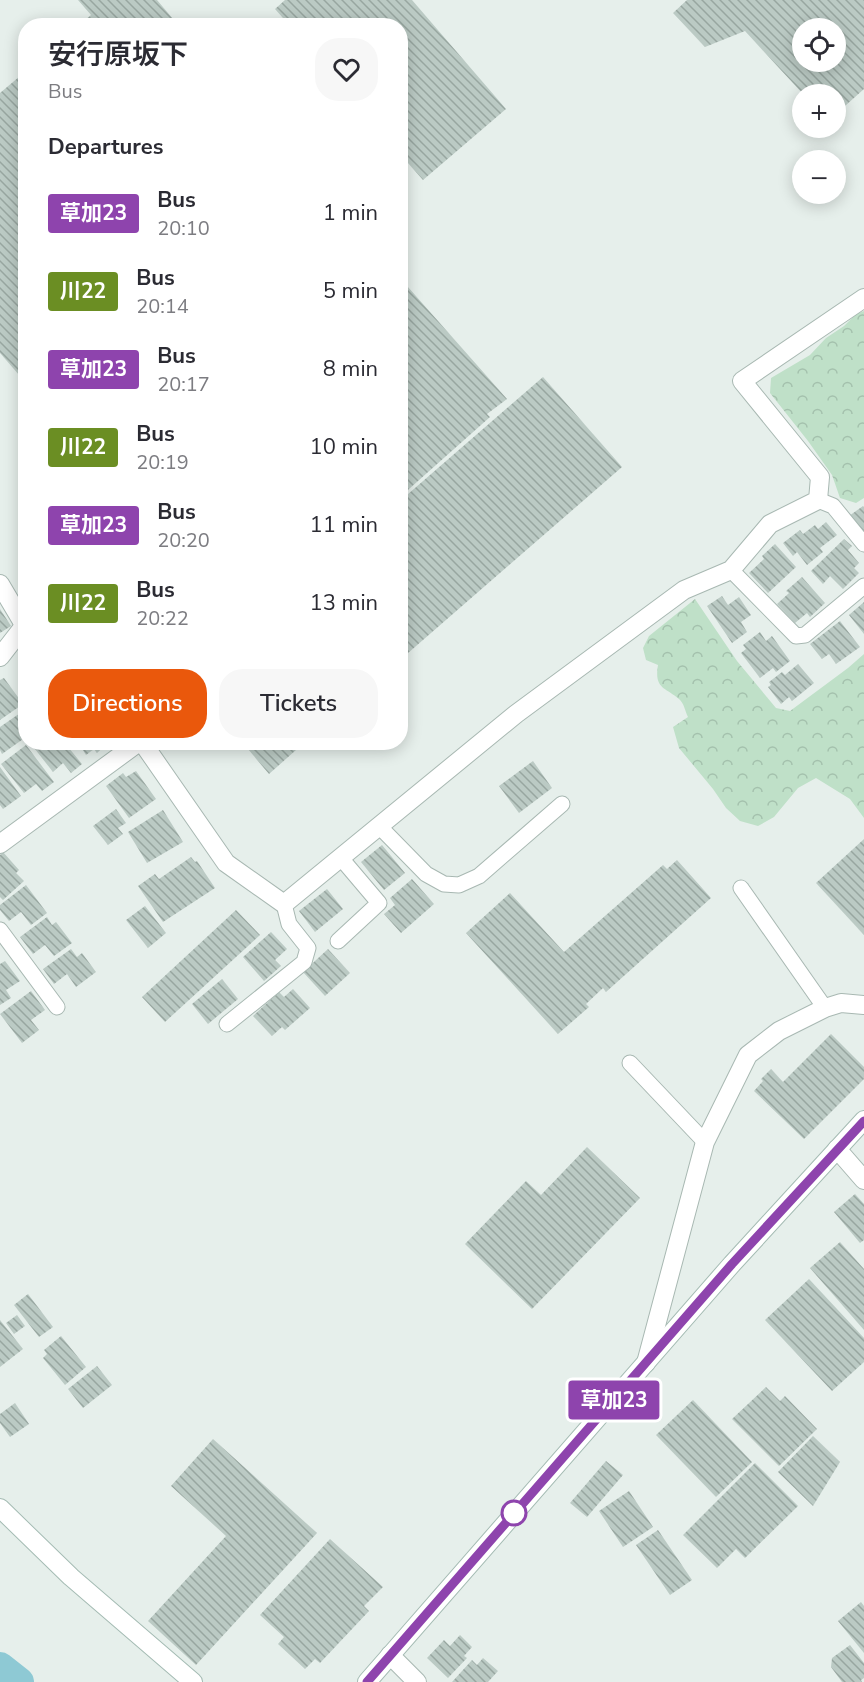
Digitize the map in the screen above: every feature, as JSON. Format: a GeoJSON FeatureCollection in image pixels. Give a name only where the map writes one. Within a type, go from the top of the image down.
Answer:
{"type":"FeatureCollection","features":[{"type":"Feature","properties":{"kind":"street"},"geometry":{"type":"LineString","coordinates":[[146,750],[226,863],[284,904],[516,714],[684,590],[731,570],[770,524],[818,500],[820,477],[742,381],[864,298]]}},
{"type":"Feature","properties":{"kind":"street"},"geometry":{"type":"LineString","coordinates":[[0,584],[18,615]]}},
{"type":"Feature","properties":{"kind":"street"},"geometry":{"type":"LineString","coordinates":[[0,657],[18,635]]}},
{"type":"Feature","properties":{"kind":"street"},"geometry":{"type":"LineString","coordinates":[[0,844],[129,750]]}},
{"type":"Feature","properties":{"kind":"street"},"geometry":{"type":"LineString","coordinates":[[646,1363],[705,1142],[748,1055],[779,1031],[825,1008],[841,1003],[864,1005]]}},
{"type":"Feature","properties":{"kind":"street"},"geometry":{"type":"LineString","coordinates":[[367,1682],[732,1264],[864,1120]]}},
{"type":"Feature","properties":{"kind":"street"},"geometry":{"type":"LineString","coordinates":[[837,1149],[864,1180]]}},
{"type":"Feature","properties":{"kind":"street"},"geometry":{"type":"LineString","coordinates":[[0,1508],[71,1577],[193,1682]]}},
{"type":"Feature","properties":{"kind":"street"},"geometry":{"type":"LineString","coordinates":[[390,1655],[417,1682]]}},
{"type":"Feature","properties":{"kind":"lane"},"geometry":{"type":"LineString","coordinates":[[818,500],[833,507],[864,544]]}},
{"type":"Feature","properties":{"kind":"lane"},"geometry":{"type":"LineString","coordinates":[[731,570],[796,636],[805,635],[864,586]]}},
{"type":"Feature","properties":{"kind":"lane"},"geometry":{"type":"LineString","coordinates":[[379,826],[426,874],[444,884],[459,885],[479,876],[562,804]]}},
{"type":"Feature","properties":{"kind":"lane"},"geometry":{"type":"LineString","coordinates":[[338,941],[379,903],[340,857]]}},
{"type":"Feature","properties":{"kind":"lane"},"geometry":{"type":"LineString","coordinates":[[741,888],[825,1008]]}},
{"type":"Feature","properties":{"kind":"lane"},"geometry":{"type":"LineString","coordinates":[[227,1024],[304,962],[308,948],[289,924],[284,904]]}},
{"type":"Feature","properties":{"kind":"lane"},"geometry":{"type":"LineString","coordinates":[[0,930],[57,1007]]}},
{"type":"Feature","properties":{"kind":"lane"},"geometry":{"type":"LineString","coordinates":[[630,1063],[705,1142]]}},
{"type":"Feature","properties":{"kind":"green space"},"geometry":{"type":"Polygon","coordinates":[[[864,311],[864,498],[856,503],[840,498],[832,475],[770,393],[771,378],[810,355],[826,338],[844,326],[856,314],[864,311]]]}},
{"type":"Feature","properties":{"kind":"green space"},"geometry":{"type":"Polygon","coordinates":[[[695,599],[737,661],[776,708],[790,711],[864,654],[864,818],[850,799],[816,778],[798,788],[774,817],[758,826],[740,821],[726,808],[679,748],[673,727],[688,717],[681,701],[659,683],[658,665],[646,660],[643,648],[649,636],[695,599]]]}},
{"type":"Feature","properties":{"kind":"building"},"geometry":{"type":"Polygon","coordinates":[[[78,0],[157,0],[172,18],[87,18],[91,15],[78,0]]]}},
{"type":"Feature","properties":{"kind":"building"},"geometry":{"type":"Polygon","coordinates":[[[285,0],[412,0],[506,109],[423,180],[408,163],[408,18],[283,18],[275,9],[285,0]]]}},
{"type":"Feature","properties":{"kind":"building"},"geometry":{"type":"Polygon","coordinates":[[[687,0],[864,0],[864,89],[846,105],[846,84],[794,84],[745,31],[705,47],[673,13],[687,0]]]}},
{"type":"Feature","properties":{"kind":"building"},"geometry":{"type":"Polygon","coordinates":[[[18,78],[18,374],[0,353],[0,93],[18,78]]]}},
{"type":"Feature","properties":{"kind":"building"},"geometry":{"type":"Polygon","coordinates":[[[408,287],[507,399],[487,414],[490,417],[408,490],[408,287]]]}},
{"type":"Feature","properties":{"kind":"building"},"geometry":{"type":"Polygon","coordinates":[[[543,377],[622,467],[408,653],[408,494],[543,377]]]}},
{"type":"Feature","properties":{"kind":"building"},"geometry":{"type":"Polygon","coordinates":[[[864,507],[864,534],[849,516],[864,507]]]}},
{"type":"Feature","properties":{"kind":"building"},"geometry":{"type":"Polygon","coordinates":[[[826,522],[837,535],[820,548],[823,552],[807,565],[797,552],[793,556],[783,543],[800,530],[803,534],[815,525],[818,529],[826,522]]]}},
{"type":"Feature","properties":{"kind":"building"},"geometry":{"type":"Polygon","coordinates":[[[844,539],[852,546],[848,550],[859,563],[854,568],[859,573],[843,589],[830,576],[823,584],[811,571],[844,539]]]}},
{"type":"Feature","properties":{"kind":"building"},"geometry":{"type":"Polygon","coordinates":[[[775,544],[796,567],[768,593],[749,573],[764,559],[762,556],[775,544]]]}},
{"type":"Feature","properties":{"kind":"building"},"geometry":{"type":"Polygon","coordinates":[[[802,577],[825,603],[810,617],[807,613],[795,623],[777,604],[789,593],[786,591],[802,577]]]}},
{"type":"Feature","properties":{"kind":"building"},"geometry":{"type":"Polygon","coordinates":[[[722,596],[728,605],[739,597],[751,615],[741,622],[747,632],[732,643],[707,606],[722,596]]]}},
{"type":"Feature","properties":{"kind":"building"},"geometry":{"type":"Polygon","coordinates":[[[864,602],[864,634],[849,615],[864,602]]]}},
{"type":"Feature","properties":{"kind":"building"},"geometry":{"type":"Polygon","coordinates":[[[0,609],[11,626],[0,633],[0,609]]]}},
{"type":"Feature","properties":{"kind":"building"},"geometry":{"type":"Polygon","coordinates":[[[840,621],[860,647],[836,664],[829,654],[822,659],[810,644],[840,621]]]}},
{"type":"Feature","properties":{"kind":"building"},"geometry":{"type":"Polygon","coordinates":[[[760,632],[766,641],[772,636],[790,661],[776,672],[773,668],[760,678],[741,653],[746,649],[743,645],[760,632]]]}},
{"type":"Feature","properties":{"kind":"building"},"geometry":{"type":"Polygon","coordinates":[[[798,664],[814,683],[792,701],[789,697],[781,704],[768,687],[771,685],[769,682],[782,672],[785,675],[798,664]]]}},
{"type":"Feature","properties":{"kind":"building"},"geometry":{"type":"Polygon","coordinates":[[[4,678],[18,697],[18,707],[0,720],[0,680],[4,678]]]}},
{"type":"Feature","properties":{"kind":"building"},"geometry":{"type":"Polygon","coordinates":[[[18,715],[18,743],[2,754],[0,750],[0,727],[18,715]]]}},
{"type":"Feature","properties":{"kind":"building"},"geometry":{"type":"Polygon","coordinates":[[[19,750],[30,750],[54,782],[42,791],[36,784],[24,793],[1,764],[19,750]]]}},
{"type":"Feature","properties":{"kind":"building"},"geometry":{"type":"Polygon","coordinates":[[[36,750],[71,750],[82,764],[71,773],[63,763],[53,772],[36,750]]]}},
{"type":"Feature","properties":{"kind":"building"},"geometry":{"type":"Polygon","coordinates":[[[83,750],[93,750],[86,755],[83,750]]]}},
{"type":"Feature","properties":{"kind":"building"},"geometry":{"type":"Polygon","coordinates":[[[249,750],[296,750],[269,774],[249,750]]]}},
{"type":"Feature","properties":{"kind":"building"},"geometry":{"type":"Polygon","coordinates":[[[533,761],[552,788],[519,813],[499,786],[533,761]]]}},
{"type":"Feature","properties":{"kind":"building"},"geometry":{"type":"Polygon","coordinates":[[[0,767],[21,796],[3,809],[0,805],[0,767]]]}},
{"type":"Feature","properties":{"kind":"building"},"geometry":{"type":"Polygon","coordinates":[[[136,771],[156,799],[129,818],[106,786],[123,773],[126,777],[136,771]]]}},
{"type":"Feature","properties":{"kind":"building"},"geometry":{"type":"Polygon","coordinates":[[[116,809],[126,823],[118,828],[123,834],[108,845],[93,826],[116,809]]]}},
{"type":"Feature","properties":{"kind":"building"},"geometry":{"type":"Polygon","coordinates":[[[163,810],[183,842],[147,863],[128,832],[163,810]]]}},
{"type":"Feature","properties":{"kind":"building"},"geometry":{"type":"Polygon","coordinates":[[[864,839],[864,935],[816,883],[864,839]]]}},
{"type":"Feature","properties":{"kind":"building"},"geometry":{"type":"Polygon","coordinates":[[[382,845],[405,873],[384,890],[361,862],[382,845]]]}},
{"type":"Feature","properties":{"kind":"building"},"geometry":{"type":"Polygon","coordinates":[[[3,852],[19,870],[16,873],[24,881],[3,900],[0,897],[0,855],[3,852]]]}},
{"type":"Feature","properties":{"kind":"building"},"geometry":{"type":"Polygon","coordinates":[[[191,857],[195,862],[197,861],[215,888],[163,922],[138,886],[155,874],[159,879],[191,857]]]}},
{"type":"Feature","properties":{"kind":"building"},"geometry":{"type":"Polygon","coordinates":[[[677,860],[711,898],[606,992],[603,988],[586,1004],[589,1007],[558,1034],[466,933],[510,893],[564,952],[663,865],[667,869],[677,860]]]}},
{"type":"Feature","properties":{"kind":"building"},"geometry":{"type":"Polygon","coordinates":[[[412,879],[434,904],[401,933],[384,914],[395,905],[390,898],[412,879]]]}},
{"type":"Feature","properties":{"kind":"building"},"geometry":{"type":"Polygon","coordinates":[[[26,885],[47,913],[31,925],[21,912],[9,921],[0,910],[0,905],[26,885]]]}},
{"type":"Feature","properties":{"kind":"building"},"geometry":{"type":"Polygon","coordinates":[[[327,889],[343,909],[315,932],[299,911],[327,889]]]}},
{"type":"Feature","properties":{"kind":"building"},"geometry":{"type":"Polygon","coordinates":[[[145,906],[166,933],[148,948],[126,920],[145,906]]]}},
{"type":"Feature","properties":{"kind":"building"},"geometry":{"type":"Polygon","coordinates":[[[236,910],[260,935],[165,1022],[142,997],[236,910]]]}},
{"type":"Feature","properties":{"kind":"building"},"geometry":{"type":"Polygon","coordinates":[[[47,917],[52,925],[56,922],[72,943],[54,956],[45,945],[33,954],[20,937],[47,917]]]}},
{"type":"Feature","properties":{"kind":"building"},"geometry":{"type":"Polygon","coordinates":[[[271,932],[287,949],[275,960],[281,966],[264,981],[243,957],[271,932]]]}},
{"type":"Feature","properties":{"kind":"building"},"geometry":{"type":"Polygon","coordinates":[[[71,949],[77,957],[82,953],[96,972],[76,987],[67,974],[54,984],[43,969],[71,949]]]}},
{"type":"Feature","properties":{"kind":"building"},"geometry":{"type":"Polygon","coordinates":[[[328,949],[350,973],[325,996],[303,972],[328,949]]]}},
{"type":"Feature","properties":{"kind":"building"},"geometry":{"type":"Polygon","coordinates":[[[5,961],[20,981],[6,990],[11,998],[0,1005],[0,964],[5,961]]]}},
{"type":"Feature","properties":{"kind":"building"},"geometry":{"type":"Polygon","coordinates":[[[222,979],[238,999],[208,1024],[192,1004],[222,979]]]}},
{"type":"Feature","properties":{"kind":"building"},"geometry":{"type":"Polygon","coordinates":[[[293,989],[310,1008],[285,1030],[282,1027],[272,1036],[253,1016],[279,992],[284,997],[293,989]]]}},
{"type":"Feature","properties":{"kind":"building"},"geometry":{"type":"Polygon","coordinates":[[[31,991],[45,1010],[31,1020],[39,1030],[22,1043],[0,1014],[31,991]]]}},
{"type":"Feature","properties":{"kind":"building"},"geometry":{"type":"Polygon","coordinates":[[[831,1034],[864,1067],[864,1079],[804,1139],[754,1091],[771,1069],[783,1082],[831,1034]]]}},
{"type":"Feature","properties":{"kind":"building"},"geometry":{"type":"Polygon","coordinates":[[[587,1147],[640,1198],[532,1309],[465,1244],[526,1181],[541,1195],[587,1147]]]}},
{"type":"Feature","properties":{"kind":"building"},"geometry":{"type":"Polygon","coordinates":[[[855,1194],[864,1204],[864,1240],[860,1243],[834,1212],[855,1194]]]}},
{"type":"Feature","properties":{"kind":"building"},"geometry":{"type":"Polygon","coordinates":[[[840,1242],[864,1269],[864,1330],[810,1268],[840,1242]]]}},
{"type":"Feature","properties":{"kind":"building"},"geometry":{"type":"Polygon","coordinates":[[[809,1279],[864,1338],[864,1362],[832,1391],[765,1320],[809,1279]]]}},
{"type":"Feature","properties":{"kind":"building"},"geometry":{"type":"Polygon","coordinates":[[[28,1294],[53,1327],[39,1337],[14,1305],[28,1294]]]}},
{"type":"Feature","properties":{"kind":"building"},"geometry":{"type":"Polygon","coordinates":[[[17,1315],[25,1326],[14,1334],[6,1323],[17,1315]]]}},
{"type":"Feature","properties":{"kind":"building"},"geometry":{"type":"Polygon","coordinates":[[[0,1320],[23,1349],[0,1367],[0,1320]]]}},
{"type":"Feature","properties":{"kind":"building"},"geometry":{"type":"Polygon","coordinates":[[[61,1336],[86,1367],[65,1385],[43,1358],[47,1354],[44,1350],[61,1336]]]}},
{"type":"Feature","properties":{"kind":"building"},"geometry":{"type":"Polygon","coordinates":[[[97,1366],[112,1385],[83,1408],[68,1389],[97,1366]]]}},
{"type":"Feature","properties":{"kind":"building"},"geometry":{"type":"Polygon","coordinates":[[[766,1387],[780,1401],[785,1396],[817,1429],[779,1466],[732,1419],[766,1387]]]}},
{"type":"Feature","properties":{"kind":"building"},"geometry":{"type":"Polygon","coordinates":[[[693,1400],[752,1462],[716,1497],[656,1435],[693,1400]]]}},
{"type":"Feature","properties":{"kind":"building"},"geometry":{"type":"Polygon","coordinates":[[[15,1403],[29,1424],[10,1437],[0,1423],[0,1414],[15,1403]]]}},
{"type":"Feature","properties":{"kind":"building"},"geometry":{"type":"Polygon","coordinates":[[[813,1436],[840,1462],[813,1506],[778,1472],[813,1436]]]}},
{"type":"Feature","properties":{"kind":"building"},"geometry":{"type":"Polygon","coordinates":[[[213,1439],[317,1533],[196,1665],[148,1621],[226,1536],[171,1486],[213,1439]]]}},
{"type":"Feature","properties":{"kind":"building"},"geometry":{"type":"Polygon","coordinates":[[[606,1461],[623,1475],[587,1517],[570,1503],[606,1461]]]}},
{"type":"Feature","properties":{"kind":"building"},"geometry":{"type":"Polygon","coordinates":[[[755,1463],[798,1506],[745,1558],[736,1549],[717,1568],[683,1535],[755,1463]]]}},
{"type":"Feature","properties":{"kind":"building"},"geometry":{"type":"Polygon","coordinates":[[[629,1491],[653,1527],[623,1547],[599,1511],[629,1491]]]}},
{"type":"Feature","properties":{"kind":"building"},"geometry":{"type":"Polygon","coordinates":[[[658,1530],[692,1580],[670,1595],[636,1545],[658,1530]]]}},
{"type":"Feature","properties":{"kind":"building"},"geometry":{"type":"Polygon","coordinates":[[[330,1539],[383,1587],[364,1606],[369,1611],[320,1663],[315,1659],[305,1669],[278,1644],[284,1637],[260,1615],[330,1539]]]}},
{"type":"Feature","properties":{"kind":"building"},"geometry":{"type":"Polygon","coordinates":[[[861,1602],[864,1606],[864,1653],[838,1621],[861,1602]]]}},
{"type":"Feature","properties":{"kind":"building"},"geometry":{"type":"Polygon","coordinates":[[[460,1635],[472,1647],[464,1656],[467,1658],[448,1678],[427,1658],[444,1640],[450,1646],[460,1635]]]}},
{"type":"Feature","properties":{"kind":"building"},"geometry":{"type":"Polygon","coordinates":[[[850,1645],[864,1663],[862,1682],[842,1682],[831,1667],[832,1658],[850,1645]]]}},
{"type":"Feature","properties":{"kind":"building"},"geometry":{"type":"Polygon","coordinates":[[[483,1658],[498,1671],[488,1682],[452,1682],[472,1660],[477,1665],[483,1658]]]}},
{"type":"Feature","properties":{"kind":"waterway"},"geometry":{"type":"LineString","coordinates":[[0,1667],[19,1682]]}},
{"type":"Feature","properties":{"kind":"bus line","name":"草加23"},"geometry":{"type":"LineString","coordinates":[[367,1682],[732,1264],[864,1121]]}}]}
